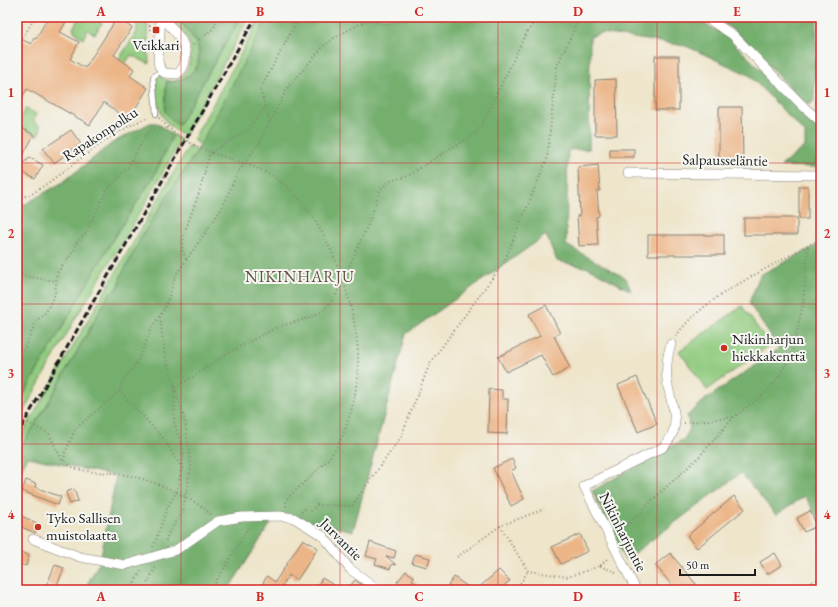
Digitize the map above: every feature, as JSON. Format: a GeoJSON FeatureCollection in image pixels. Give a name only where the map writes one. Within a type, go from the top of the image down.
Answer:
{"type":"FeatureCollection","features":[{"type":"Feature","properties":{"kind":"street"},"geometry":{"type":"LineString","coordinates":[[161,17],[179,36],[186,50],[184,65],[180,72],[172,75],[162,70],[158,60],[161,17]]}},
{"type":"Feature","properties":{"kind":"street"},"geometry":{"type":"LineString","coordinates":[[705,17],[732,35],[820,121]]}},
{"type":"Feature","properties":{"kind":"street"},"geometry":{"type":"LineString","coordinates":[[820,121],[821,27]]}},
{"type":"Feature","properties":{"kind":"street","name":"Salpausseläntie"},"geometry":{"type":"LineString","coordinates":[[628,174],[821,175]]}},
{"type":"Feature","properties":{"kind":"street"},"geometry":{"type":"LineString","coordinates":[[671,344],[667,357],[667,381],[675,410],[675,424]]}},
{"type":"Feature","properties":{"kind":"street","name":"Nikinharjuntie"},"geometry":{"type":"LineString","coordinates":[[636,590],[584,486],[662,448],[674,433],[675,424]]}},
{"type":"Feature","properties":{"kind":"street","name":"Jurvantie"},"geometry":{"type":"LineString","coordinates":[[218,520],[280,516],[294,518],[323,536],[350,569],[379,590]]}},
{"type":"Feature","properties":{"kind":"street"},"geometry":{"type":"LineString","coordinates":[[33,539],[80,557],[125,566],[176,550],[218,520]]}},
{"type":"Feature","properties":{"kind":"lane","name":"Rapakonpolku"},"geometry":{"type":"LineString","coordinates":[[156,114],[153,77],[162,70]]}},
{"type":"Feature","properties":{"kind":"path"},"geometry":{"type":"LineString","coordinates":[[17,48],[35,17]]}},
{"type":"Feature","properties":{"kind":"path"},"geometry":{"type":"LineString","coordinates":[[186,50],[214,28],[218,17]]}},
{"type":"Feature","properties":{"kind":"path"},"geometry":{"type":"LineString","coordinates":[[270,122],[260,90],[299,17]]}},
{"type":"Feature","properties":{"kind":"path"},"geometry":{"type":"LineString","coordinates":[[64,463],[65,453],[76,428],[120,392],[121,384],[138,361],[152,327],[165,308],[176,275],[222,208],[237,174],[270,122],[288,87],[324,46],[334,38],[373,17]]}},
{"type":"Feature","properties":{"kind":"path"},"geometry":{"type":"LineString","coordinates":[[175,387],[193,377],[226,354],[277,327],[308,318],[324,310],[335,297],[343,280],[370,220],[380,190],[390,181],[408,176],[451,148],[469,139],[480,128],[525,36],[537,17]]}},
{"type":"Feature","properties":{"kind":"path"},"geometry":{"type":"LineString","coordinates":[[311,511],[317,505],[352,506],[401,437],[430,363],[504,262],[547,159],[557,66],[579,19],[582,17]]}},
{"type":"Feature","properties":{"kind":"path"},"geometry":{"type":"LineString","coordinates":[[186,259],[182,250],[184,234],[199,193],[210,153],[246,131],[265,108]]}},
{"type":"Feature","properties":{"kind":"path"},"geometry":{"type":"LineString","coordinates":[[156,114],[176,135],[210,153],[244,164],[271,176],[288,189],[311,214],[328,243],[343,280],[353,312],[358,369],[353,399],[337,445],[322,464],[286,500],[286,510],[294,518]]}},
{"type":"Feature","properties":{"kind":"path","name":"Rapakonpolku"},"geometry":{"type":"LineString","coordinates":[[17,198],[30,195],[131,124],[156,114]]}},
{"type":"Feature","properties":{"kind":"path"},"geometry":{"type":"LineString","coordinates":[[17,366],[36,321],[46,312],[55,294],[57,273],[75,249],[75,245],[85,234],[107,190],[127,168],[149,130],[168,128]]}},
{"type":"Feature","properties":{"kind":"path"},"geometry":{"type":"LineString","coordinates":[[671,344],[682,329],[704,307],[759,273],[821,240]]}},
{"type":"Feature","properties":{"kind":"path"},"geometry":{"type":"LineString","coordinates":[[500,526],[528,571],[568,577],[600,566],[613,545],[662,490],[698,458],[734,417],[770,390],[791,356],[803,305],[808,246]]}},
{"type":"Feature","properties":{"kind":"path"},"geometry":{"type":"LineString","coordinates":[[17,275],[56,281]]}},
{"type":"Feature","properties":{"kind":"path"},"geometry":{"type":"LineString","coordinates":[[144,590],[168,534],[183,511],[191,466],[185,421],[165,356],[160,316]]}},
{"type":"Feature","properties":{"kind":"path"},"geometry":{"type":"LineString","coordinates":[[131,590],[159,533],[167,509],[176,492],[182,468],[184,451],[174,422],[175,387]]}},
{"type":"Feature","properties":{"kind":"path"},"geometry":{"type":"LineString","coordinates":[[120,392],[162,437],[182,468]]}},
{"type":"Feature","properties":{"kind":"path"},"geometry":{"type":"LineString","coordinates":[[17,417],[49,434],[64,463],[80,470],[103,471],[142,478],[186,497],[218,520]]}},
{"type":"Feature","properties":{"kind":"path"},"geometry":{"type":"LineString","coordinates":[[675,424],[734,417]]}},
{"type":"Feature","properties":{"kind":"path"},"geometry":{"type":"LineString","coordinates":[[457,557],[500,526],[544,509]]}},
{"type":"Feature","properties":{"kind":"path"},"geometry":{"type":"LineString","coordinates":[[211,590],[255,517]]}},
{"type":"Feature","properties":{"kind":"path"},"geometry":{"type":"LineString","coordinates":[[600,566],[630,579]]}},
{"type":"Feature","properties":{"kind":"path"},"geometry":{"type":"LineString","coordinates":[[516,590],[528,571]]}},
{"type":"Feature","properties":{"kind":"path"},"geometry":{"type":"LineString","coordinates":[[795,590],[821,578]]}},
{"type":"Feature","properties":{"kind":"green space"},"geometry":{"type":"Polygon","coordinates":[[[80,17],[92,17],[102,23],[95,34],[87,30],[83,39],[75,32],[73,28],[80,17]]]}},
{"type":"Feature","properties":{"kind":"green space"},"geometry":{"type":"Polygon","coordinates":[[[136,17],[147,17],[149,64],[131,55],[101,100],[98,89],[137,32],[136,17]]]}},
{"type":"Feature","properties":{"kind":"green space"},"geometry":{"type":"Polygon","coordinates":[[[169,17],[177,17],[198,45],[198,65],[189,75],[178,82],[166,82],[178,126],[241,17],[249,17],[184,136],[175,130],[164,118],[158,104],[155,77],[159,75],[167,80],[174,81],[180,78],[185,73],[190,58],[191,49],[187,38],[169,17]]]}},
{"type":"Feature","properties":{"kind":"green space"},"geometry":{"type":"Polygon","coordinates":[[[177,17],[241,17],[178,126],[165,112],[166,82],[181,79],[192,72],[199,61],[199,54],[198,46],[194,38],[177,17]]]}},
{"type":"Feature","properties":{"kind":"green space"},"geometry":{"type":"Polygon","coordinates":[[[261,17],[268,17],[201,145],[193,140],[261,17]]]}},
{"type":"Feature","properties":{"kind":"green space"},"geometry":{"type":"Polygon","coordinates":[[[268,17],[692,17],[725,35],[821,128],[817,167],[781,166],[805,146],[805,133],[749,75],[686,46],[601,33],[590,37],[589,149],[568,150],[566,245],[626,278],[631,291],[589,268],[557,261],[546,235],[406,334],[353,531],[277,514],[228,590],[84,590],[100,561],[116,476],[28,457],[17,476],[17,453],[48,403],[111,291],[117,289],[120,284],[120,278],[144,232],[197,151],[268,17]]]}},
{"type":"Feature","properties":{"kind":"green space"},"geometry":{"type":"Polygon","coordinates":[[[714,17],[817,17],[814,101],[812,104],[806,104],[743,39],[714,17]]]}},
{"type":"Feature","properties":{"kind":"green space"},"geometry":{"type":"Polygon","coordinates":[[[26,108],[36,114],[34,119],[35,123],[40,126],[40,131],[37,136],[17,126],[26,108]]]}},
{"type":"Feature","properties":{"kind":"green space"},"geometry":{"type":"Polygon","coordinates":[[[150,123],[157,123],[173,135],[154,176],[113,239],[17,406],[17,206],[22,206],[63,182],[112,143],[150,123]]]}},
{"type":"Feature","properties":{"kind":"green space"},"geometry":{"type":"Polygon","coordinates":[[[173,135],[181,140],[144,206],[74,321],[17,423],[17,406],[113,239],[154,176],[173,135]]]}},
{"type":"Feature","properties":{"kind":"green space"},"geometry":{"type":"Polygon","coordinates":[[[189,146],[197,151],[144,232],[117,289],[111,291],[48,403],[17,453],[17,443],[189,146]]]}},
{"type":"Feature","properties":{"kind":"green space"},"geometry":{"type":"Polygon","coordinates":[[[821,243],[821,516],[816,515],[805,496],[776,515],[741,473],[625,560],[592,491],[684,439],[690,428],[687,416],[706,399],[779,349],[749,303],[760,275],[821,243]]]}},
{"type":"Feature","properties":{"kind":"green space","name":"Nikinharjun hiekkakenttä"},"geometry":{"type":"Polygon","coordinates":[[[742,306],[770,345],[707,390],[679,351],[742,306]]]}},
{"type":"Feature","properties":{"kind":"building"},"geometry":{"type":"Polygon","coordinates":[[[48,17],[69,17],[60,32],[79,42],[70,59],[85,68],[117,18],[132,28],[114,55],[134,69],[130,76],[148,88],[128,120],[104,102],[90,125],[27,89],[17,106],[17,37],[31,44],[34,38],[36,39],[48,17]]]}},
{"type":"Feature","properties":{"kind":"building"},"geometry":{"type":"Polygon","coordinates":[[[655,56],[679,56],[679,110],[655,110],[655,56]]]}},
{"type":"Feature","properties":{"kind":"building"},"geometry":{"type":"Polygon","coordinates":[[[616,79],[617,135],[595,135],[595,80],[616,79]]]}},
{"type":"Feature","properties":{"kind":"building"},"geometry":{"type":"Polygon","coordinates":[[[719,107],[742,107],[743,161],[719,161],[719,107]]]}},
{"type":"Feature","properties":{"kind":"building"},"geometry":{"type":"Polygon","coordinates":[[[17,125],[34,135],[17,166],[17,125]]]}},
{"type":"Feature","properties":{"kind":"building"},"geometry":{"type":"Polygon","coordinates":[[[71,130],[81,144],[54,163],[43,149],[71,130]]]}},
{"type":"Feature","properties":{"kind":"building"},"geometry":{"type":"Polygon","coordinates":[[[610,149],[634,149],[634,157],[610,157],[610,149]]]}},
{"type":"Feature","properties":{"kind":"building"},"geometry":{"type":"Polygon","coordinates":[[[30,158],[43,165],[35,179],[17,169],[17,167],[30,158]]]}},
{"type":"Feature","properties":{"kind":"building"},"geometry":{"type":"Polygon","coordinates":[[[598,165],[600,191],[597,191],[599,216],[596,217],[598,245],[579,246],[577,216],[580,216],[578,167],[598,165]]]}},
{"type":"Feature","properties":{"kind":"building"},"geometry":{"type":"Polygon","coordinates":[[[799,186],[808,186],[808,219],[799,219],[799,186]]]}},
{"type":"Feature","properties":{"kind":"building"},"geometry":{"type":"Polygon","coordinates":[[[744,218],[797,218],[797,235],[744,235],[744,218]]]}},
{"type":"Feature","properties":{"kind":"building"},"geometry":{"type":"Polygon","coordinates":[[[648,235],[724,235],[724,255],[648,255],[648,235]]]}},
{"type":"Feature","properties":{"kind":"building"},"geometry":{"type":"Polygon","coordinates":[[[546,305],[560,333],[554,336],[570,368],[553,377],[541,355],[506,372],[498,357],[540,336],[529,314],[546,305]]]}},
{"type":"Feature","properties":{"kind":"building"},"geometry":{"type":"Polygon","coordinates":[[[637,377],[657,424],[638,432],[618,385],[637,377]]]}},
{"type":"Feature","properties":{"kind":"building"},"geometry":{"type":"Polygon","coordinates":[[[489,389],[502,390],[502,399],[508,399],[507,434],[488,433],[489,389]]]}},
{"type":"Feature","properties":{"kind":"building"},"geometry":{"type":"Polygon","coordinates":[[[512,459],[516,468],[511,471],[524,499],[511,506],[493,468],[512,459]]]}},
{"type":"Feature","properties":{"kind":"building"},"geometry":{"type":"Polygon","coordinates":[[[26,480],[36,484],[35,487],[61,497],[58,505],[22,491],[26,480]]]}},
{"type":"Feature","properties":{"kind":"building"},"geometry":{"type":"Polygon","coordinates":[[[74,489],[78,501],[70,504],[66,492],[74,489]]]}},
{"type":"Feature","properties":{"kind":"building"},"geometry":{"type":"Polygon","coordinates":[[[734,496],[745,509],[697,548],[687,536],[734,496]]]}},
{"type":"Feature","properties":{"kind":"building"},"geometry":{"type":"Polygon","coordinates":[[[810,511],[817,526],[804,532],[797,518],[810,511]]]}},
{"type":"Feature","properties":{"kind":"building"},"geometry":{"type":"Polygon","coordinates":[[[17,514],[39,524],[35,533],[17,525],[17,514]]]}},
{"type":"Feature","properties":{"kind":"building"},"geometry":{"type":"Polygon","coordinates":[[[580,534],[588,551],[561,564],[552,547],[580,534]]]}},
{"type":"Feature","properties":{"kind":"building"},"geometry":{"type":"Polygon","coordinates":[[[303,539],[318,548],[297,580],[289,575],[282,586],[289,590],[259,590],[267,576],[275,582],[303,539]]]}},
{"type":"Feature","properties":{"kind":"building"},"geometry":{"type":"Polygon","coordinates":[[[370,542],[396,551],[394,558],[386,556],[396,565],[392,564],[390,569],[375,564],[377,559],[366,556],[370,542]]]}},
{"type":"Feature","properties":{"kind":"building"},"geometry":{"type":"Polygon","coordinates":[[[17,551],[29,555],[26,566],[17,563],[17,551]]]}},
{"type":"Feature","properties":{"kind":"building"},"geometry":{"type":"Polygon","coordinates":[[[670,553],[701,590],[676,590],[655,565],[670,553]]]}},
{"type":"Feature","properties":{"kind":"building"},"geometry":{"type":"Polygon","coordinates":[[[775,553],[782,565],[767,574],[760,562],[775,553]]]}},
{"type":"Feature","properties":{"kind":"building"},"geometry":{"type":"Polygon","coordinates":[[[415,554],[430,558],[427,567],[412,563],[415,554]]]}},
{"type":"Feature","properties":{"kind":"building"},"geometry":{"type":"Polygon","coordinates":[[[55,565],[64,568],[56,588],[47,584],[55,565]]]}},
{"type":"Feature","properties":{"kind":"building"},"geometry":{"type":"Polygon","coordinates":[[[499,570],[510,581],[498,590],[476,590],[499,570]]]}},
{"type":"Feature","properties":{"kind":"building"},"geometry":{"type":"Polygon","coordinates":[[[406,571],[414,577],[412,580],[424,590],[397,590],[401,585],[397,582],[406,571]]]}},
{"type":"Feature","properties":{"kind":"building"},"geometry":{"type":"Polygon","coordinates":[[[454,577],[472,590],[453,590],[448,586],[454,577]]]}},
{"type":"Feature","properties":{"kind":"building"},"geometry":{"type":"Polygon","coordinates":[[[322,578],[332,584],[328,590],[315,590],[322,578]]]}},
{"type":"Feature","properties":{"kind":"building"},"geometry":{"type":"Polygon","coordinates":[[[355,580],[369,590],[347,590],[355,580]]]}},
{"type":"Feature","properties":{"kind":"railway"},"geometry":{"type":"LineString","coordinates":[[17,435],[256,17]]}},
{"type":"Feature","properties":{"kind":"place","name":"Veikkari"},"geometry":{"type":"Point","coordinates":[156,30]}},
{"type":"Feature","properties":{"kind":"place","name":"Nikinharjun hiekkakenttä"},"geometry":{"type":"Point","coordinates":[724,348]}},
{"type":"Feature","properties":{"kind":"place","name":"Tyko Sallisen muistolaatta"},"geometry":{"type":"Point","coordinates":[38,527]}},
{"type":"Feature","properties":{"kind":"district","name":"NIKINHARJU"},"geometry":{"type":"Point","coordinates":[300,276]}}]}
